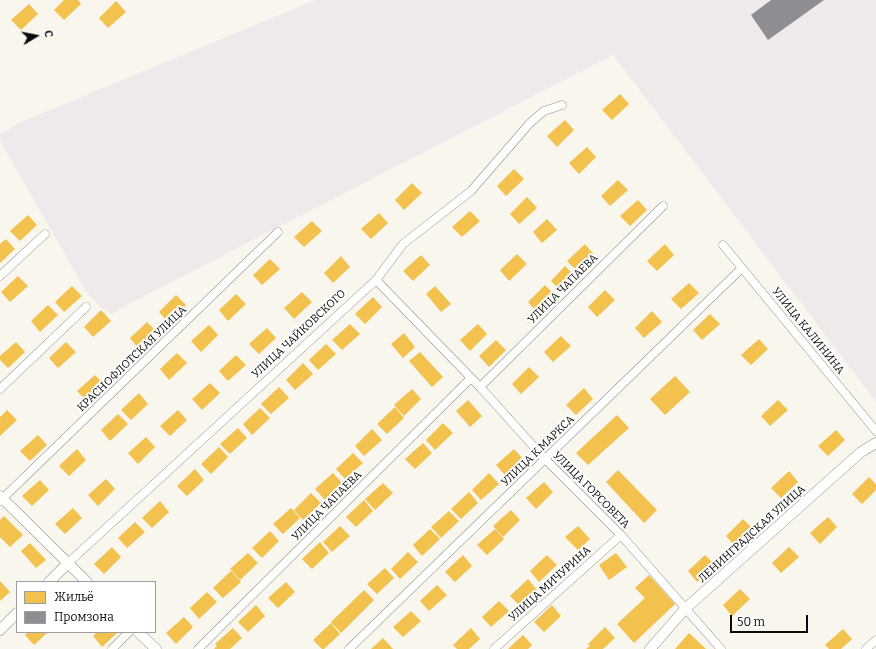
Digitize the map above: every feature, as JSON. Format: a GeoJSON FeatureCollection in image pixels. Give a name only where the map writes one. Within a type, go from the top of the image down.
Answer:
{"type":"FeatureCollection","features":[{"type":"Feature","properties":{"kind":"street","name":"УЛИЦА ЧАЙКОВСКОГО"},"geometry":{"type":"LineString","coordinates":[[50,581],[376,280],[403,244],[471,191],[530,122],[544,111],[562,105]]}},
{"type":"Feature","properties":{"kind":"street","name":"УЛИЦА ЧАПАЕВА"},"geometry":{"type":"LineString","coordinates":[[480,388],[663,206]]}},
{"type":"Feature","properties":{"kind":"street","name":"КРАСНОФЛОТСКАЯ УЛИЦА"},"geometry":{"type":"LineString","coordinates":[[1,499],[278,232]]}},
{"type":"Feature","properties":{"kind":"street"},"geometry":{"type":"LineString","coordinates":[[0,276],[45,234]]}},
{"type":"Feature","properties":{"kind":"street","name":"УЛИЦА КАЛИНИНА"},"geometry":{"type":"LineString","coordinates":[[723,245],[876,431]]}},
{"type":"Feature","properties":{"kind":"street","name":"УЛИЦА К.МАРКСА"},"geometry":{"type":"LineString","coordinates":[[349,649],[742,268]]}},
{"type":"Feature","properties":{"kind":"street","name":"УЛИЦА ГОРСОВЕТА"},"geometry":{"type":"LineString","coordinates":[[376,280],[480,388],[545,459],[621,535],[721,649]]}},
{"type":"Feature","properties":{"kind":"street"},"geometry":{"type":"LineString","coordinates":[[0,389],[86,307]]}},
{"type":"Feature","properties":{"kind":"street","name":"УЛИЦА ЧАПАЕВА"},"geometry":{"type":"LineString","coordinates":[[198,649],[470,379]]}},
{"type":"Feature","properties":{"kind":"street","name":"ЛЕНИНГРАДСКАЯ УЛИЦА"},"geometry":{"type":"LineString","coordinates":[[650,649],[685,609],[861,452],[876,443]]}},
{"type":"Feature","properties":{"kind":"street"},"geometry":{"type":"LineString","coordinates":[[1,499],[86,581]]}},
{"type":"Feature","properties":{"kind":"street","name":"УЛИЦА МИЧУРИНА"},"geometry":{"type":"LineString","coordinates":[[494,649],[621,535]]}},
{"type":"Feature","properties":{"kind":"street"},"geometry":{"type":"LineString","coordinates":[[0,630],[16,614]]}},
{"type":"Feature","properties":{"kind":"street"},"geometry":{"type":"LineString","coordinates":[[112,649],[127,633]]}},
{"type":"Feature","properties":{"kind":"street"},"geometry":{"type":"LineString","coordinates":[[139,633],[156,649]]}},
{"type":"Feature","properties":{"kind":"street"},"geometry":{"type":"LineString","coordinates":[[866,649],[876,640]]}},
{"type":"Feature","properties":{"kind":"shaded area"},"geometry":{"type":"Polygon","coordinates":[[[315,0],[876,0],[876,402],[613,55],[112,314],[100,307],[86,291],[0,141],[0,134],[21,122],[315,0]]]}},
{"type":"Feature","properties":{"kind":"building: Жильё"},"geometry":{"type":"Polygon","coordinates":[[[64,0],[78,0],[81,4],[64,20],[54,10],[64,0]]]}},
{"type":"Feature","properties":{"kind":"building: Жильё"},"geometry":{"type":"Polygon","coordinates":[[[116,1],[126,12],[108,28],[99,18],[116,1]]]}},
{"type":"Feature","properties":{"kind":"building: Жильё"},"geometry":{"type":"Polygon","coordinates":[[[29,4],[38,14],[21,30],[11,20],[29,4]]]}},
{"type":"Feature","properties":{"kind":"building: Жильё"},"geometry":{"type":"Polygon","coordinates":[[[620,94],[629,104],[612,120],[602,110],[620,94]]]}},
{"type":"Feature","properties":{"kind":"building: Жильё"},"geometry":{"type":"Polygon","coordinates":[[[565,120],[574,130],[557,147],[547,136],[565,120]]]}},
{"type":"Feature","properties":{"kind":"building: Жильё"},"geometry":{"type":"Polygon","coordinates":[[[587,147],[596,157],[579,174],[569,163],[587,147]]]}},
{"type":"Feature","properties":{"kind":"building: Жильё"},"geometry":{"type":"Polygon","coordinates":[[[514,169],[524,179],[506,196],[497,186],[514,169]]]}},
{"type":"Feature","properties":{"kind":"building: Жильё"},"geometry":{"type":"Polygon","coordinates":[[[618,180],[628,190],[610,206],[601,196],[618,180]]]}},
{"type":"Feature","properties":{"kind":"building: Жильё"},"geometry":{"type":"Polygon","coordinates":[[[412,183],[422,193],[404,210],[395,200],[412,183]]]}},
{"type":"Feature","properties":{"kind":"building: Жильё"},"geometry":{"type":"Polygon","coordinates":[[[527,197],[537,208],[519,224],[510,214],[527,197]]]}},
{"type":"Feature","properties":{"kind":"building: Жильё"},"geometry":{"type":"Polygon","coordinates":[[[638,200],[647,210],[630,226],[620,216],[638,200]]]}},
{"type":"Feature","properties":{"kind":"building: Жильё"},"geometry":{"type":"Polygon","coordinates":[[[470,211],[480,221],[462,237],[452,227],[470,211]]]}},
{"type":"Feature","properties":{"kind":"building: Жильё"},"geometry":{"type":"Polygon","coordinates":[[[379,213],[388,223],[371,239],[361,229],[379,213]]]}},
{"type":"Feature","properties":{"kind":"building: Жильё"},"geometry":{"type":"Polygon","coordinates":[[[28,215],[37,225],[20,241],[10,231],[28,215]]]}},
{"type":"Feature","properties":{"kind":"building: Жильё"},"geometry":{"type":"Polygon","coordinates":[[[547,219],[557,230],[542,243],[533,232],[547,219]]]}},
{"type":"Feature","properties":{"kind":"building: Жильё"},"geometry":{"type":"Polygon","coordinates":[[[312,221],[322,231],[304,247],[294,237],[312,221]]]}},
{"type":"Feature","properties":{"kind":"building: Жильё"},"geometry":{"type":"Polygon","coordinates":[[[6,239],[15,249],[0,263],[0,244],[6,239]]]}},
{"type":"Feature","properties":{"kind":"building: Жильё"},"geometry":{"type":"Polygon","coordinates":[[[585,244],[594,255],[577,271],[567,261],[585,244]]]}},
{"type":"Feature","properties":{"kind":"building: Жильё"},"geometry":{"type":"Polygon","coordinates":[[[665,244],[674,255],[657,271],[647,261],[665,244]]]}},
{"type":"Feature","properties":{"kind":"building: Жильё"},"geometry":{"type":"Polygon","coordinates":[[[517,254],[527,264],[509,281],[500,270],[517,254]]]}},
{"type":"Feature","properties":{"kind":"building: Жильё"},"geometry":{"type":"Polygon","coordinates":[[[421,255],[430,265],[413,281],[403,271],[421,255]]]}},
{"type":"Feature","properties":{"kind":"building: Жильё"},"geometry":{"type":"Polygon","coordinates":[[[341,256],[350,267],[333,283],[324,273],[341,256]]]}},
{"type":"Feature","properties":{"kind":"building: Жильё"},"geometry":{"type":"Polygon","coordinates":[[[270,259],[280,269],[262,285],[253,275],[270,259]]]}},
{"type":"Feature","properties":{"kind":"building: Жильё"},"geometry":{"type":"Polygon","coordinates":[[[565,266],[576,277],[562,292],[551,281],[565,266]]]}},
{"type":"Feature","properties":{"kind":"building: Жильё"},"geometry":{"type":"Polygon","coordinates":[[[18,276],[28,286],[10,302],[1,292],[18,276]]]}},
{"type":"Feature","properties":{"kind":"building: Жильё"},"geometry":{"type":"Polygon","coordinates":[[[689,283],[699,293],[681,309],[671,299],[689,283]]]}},
{"type":"Feature","properties":{"kind":"building: Жильё"},"geometry":{"type":"Polygon","coordinates":[[[545,285],[555,295],[537,312],[528,302],[545,285]]]}},
{"type":"Feature","properties":{"kind":"building: Жильё"},"geometry":{"type":"Polygon","coordinates":[[[72,286],[82,296],[64,312],[55,302],[72,286]]]}},
{"type":"Feature","properties":{"kind":"building: Жильё"},"geometry":{"type":"Polygon","coordinates":[[[435,286],[451,304],[441,312],[426,294],[435,286]]]}},
{"type":"Feature","properties":{"kind":"building: Жильё"},"geometry":{"type":"Polygon","coordinates":[[[605,290],[615,300],[597,317],[588,307],[605,290]]]}},
{"type":"Feature","properties":{"kind":"building: Жильё"},"geometry":{"type":"Polygon","coordinates":[[[302,292],[312,302],[294,319],[284,308],[302,292]]]}},
{"type":"Feature","properties":{"kind":"building: Жильё"},"geometry":{"type":"Polygon","coordinates":[[[236,294],[246,304],[228,321],[219,310],[236,294]]]}},
{"type":"Feature","properties":{"kind":"building: Жильё"},"geometry":{"type":"Polygon","coordinates":[[[176,295],[186,305],[168,322],[159,312],[176,295]]]}},
{"type":"Feature","properties":{"kind":"building: Жильё"},"geometry":{"type":"Polygon","coordinates":[[[373,297],[382,307],[365,324],[355,314],[373,297]]]}},
{"type":"Feature","properties":{"kind":"building: Жильё"},"geometry":{"type":"Polygon","coordinates":[[[48,305],[58,315],[40,332],[31,321],[48,305]]]}},
{"type":"Feature","properties":{"kind":"building: Жильё"},"geometry":{"type":"Polygon","coordinates":[[[101,310],[111,321],[93,337],[84,327],[101,310]]]}},
{"type":"Feature","properties":{"kind":"building: Жильё"},"geometry":{"type":"Polygon","coordinates":[[[652,311],[662,322],[644,338],[635,328],[652,311]]]}},
{"type":"Feature","properties":{"kind":"building: Жильё"},"geometry":{"type":"Polygon","coordinates":[[[710,314],[720,324],[702,340],[693,330],[710,314]]]}},
{"type":"Feature","properties":{"kind":"building: Жильё"},"geometry":{"type":"Polygon","coordinates":[[[147,322],[157,332],[139,349],[130,338],[147,322]]]}},
{"type":"Feature","properties":{"kind":"building: Жильё"},"geometry":{"type":"Polygon","coordinates":[[[350,324],[360,334],[342,350],[332,340],[350,324]]]}},
{"type":"Feature","properties":{"kind":"building: Жильё"},"geometry":{"type":"Polygon","coordinates":[[[478,324],[487,334],[470,351],[460,340],[478,324]]]}},
{"type":"Feature","properties":{"kind":"building: Жильё"},"geometry":{"type":"Polygon","coordinates":[[[209,325],[218,335],[201,352],[191,341],[209,325]]]}},
{"type":"Feature","properties":{"kind":"building: Жильё"},"geometry":{"type":"Polygon","coordinates":[[[267,328],[276,338],[259,354],[249,344],[267,328]]]}},
{"type":"Feature","properties":{"kind":"building: Жильё"},"geometry":{"type":"Polygon","coordinates":[[[404,333],[415,347],[403,358],[391,344],[404,333]]]}},
{"type":"Feature","properties":{"kind":"building: Жильё"},"geometry":{"type":"Polygon","coordinates":[[[561,336],[571,346],[553,362],[544,352],[561,336]]]}},
{"type":"Feature","properties":{"kind":"building: Жильё"},"geometry":{"type":"Polygon","coordinates":[[[759,339],[768,349],[751,365],[741,355],[759,339]]]}},
{"type":"Feature","properties":{"kind":"building: Жильё"},"geometry":{"type":"Polygon","coordinates":[[[496,340],[506,350],[489,367],[479,356],[496,340]]]}},
{"type":"Feature","properties":{"kind":"building: Жильё"},"geometry":{"type":"Polygon","coordinates":[[[16,342],[25,352],[8,368],[0,360],[0,356],[16,342]]]}},
{"type":"Feature","properties":{"kind":"building: Жильё"},"geometry":{"type":"Polygon","coordinates":[[[66,342],[76,352],[58,368],[49,358],[66,342]]]}},
{"type":"Feature","properties":{"kind":"building: Жильё"},"geometry":{"type":"Polygon","coordinates":[[[326,344],[336,354],[318,370],[309,360],[326,344]]]}},
{"type":"Feature","properties":{"kind":"building: Жильё"},"geometry":{"type":"Polygon","coordinates":[[[420,352],[443,377],[432,387],[409,361],[420,352]]]}},
{"type":"Feature","properties":{"kind":"building: Жильё"},"geometry":{"type":"Polygon","coordinates":[[[177,353],[187,363],[169,380],[160,369],[177,353]]]}},
{"type":"Feature","properties":{"kind":"building: Жильё"},"geometry":{"type":"Polygon","coordinates":[[[236,355],[246,365],[228,381],[219,371],[236,355]]]}},
{"type":"Feature","properties":{"kind":"building: Жильё"},"geometry":{"type":"Polygon","coordinates":[[[303,363],[313,374],[295,390],[286,380],[303,363]]]}},
{"type":"Feature","properties":{"kind":"building: Жильё"},"geometry":{"type":"Polygon","coordinates":[[[529,367],[539,377],[521,394],[512,384],[529,367]]]}},
{"type":"Feature","properties":{"kind":"building: Жильё"},"geometry":{"type":"Polygon","coordinates":[[[95,375],[105,385],[87,401],[77,391],[95,375]]]}},
{"type":"Feature","properties":{"kind":"building: Жильё"},"geometry":{"type":"Polygon","coordinates":[[[675,376],[690,392],[665,415],[650,399],[675,376]]]}},
{"type":"Feature","properties":{"kind":"building: Жильё"},"geometry":{"type":"Polygon","coordinates":[[[210,383],[220,393],[202,410],[192,399],[210,383]]]}},
{"type":"Feature","properties":{"kind":"building: Жильё"},"geometry":{"type":"Polygon","coordinates":[[[279,387],[289,398],[271,414],[261,404],[279,387]]]}},
{"type":"Feature","properties":{"kind":"building: Жильё"},"geometry":{"type":"Polygon","coordinates":[[[584,388],[593,399],[576,415],[566,405],[584,388]]]}},
{"type":"Feature","properties":{"kind":"building: Жильё"},"geometry":{"type":"Polygon","coordinates":[[[412,389],[421,399],[404,416],[394,405],[412,389]]]}},
{"type":"Feature","properties":{"kind":"building: Жильё"},"geometry":{"type":"Polygon","coordinates":[[[139,393],[148,404],[131,420],[121,410],[139,393]]]}},
{"type":"Feature","properties":{"kind":"building: Жильё"},"geometry":{"type":"Polygon","coordinates":[[[468,400],[482,416],[470,427],[456,411],[468,400]]]}},
{"type":"Feature","properties":{"kind":"building: Жильё"},"geometry":{"type":"Polygon","coordinates":[[[778,400],[788,410],[770,426],[761,416],[778,400]]]}},
{"type":"Feature","properties":{"kind":"building: Жильё"},"geometry":{"type":"Polygon","coordinates":[[[395,407],[404,418],[387,434],[377,424],[395,407]]]}},
{"type":"Feature","properties":{"kind":"building: Жильё"},"geometry":{"type":"Polygon","coordinates":[[[260,408],[270,418],[252,435],[243,424],[260,408]]]}},
{"type":"Feature","properties":{"kind":"building: Жильё"},"geometry":{"type":"Polygon","coordinates":[[[7,410],[17,420],[0,436],[0,417],[7,410]]]}},
{"type":"Feature","properties":{"kind":"building: Жильё"},"geometry":{"type":"Polygon","coordinates":[[[178,410],[187,420],[170,436],[160,426],[178,410]]]}},
{"type":"Feature","properties":{"kind":"building: Жильё"},"geometry":{"type":"Polygon","coordinates":[[[118,414],[128,424],[110,441],[101,430],[118,414]]]}},
{"type":"Feature","properties":{"kind":"building: Жильё"},"geometry":{"type":"Polygon","coordinates":[[[617,415],[629,428],[588,465],[576,453],[617,415]]]}},
{"type":"Feature","properties":{"kind":"building: Жильё"},"geometry":{"type":"Polygon","coordinates":[[[443,423],[453,433],[435,450],[426,440],[443,423]]]}},
{"type":"Feature","properties":{"kind":"building: Жильё"},"geometry":{"type":"Polygon","coordinates":[[[238,428],[247,438],[230,454],[220,444],[238,428]]]}},
{"type":"Feature","properties":{"kind":"building: Жильё"},"geometry":{"type":"Polygon","coordinates":[[[372,429],[382,440],[364,456],[355,446],[372,429]]]}},
{"type":"Feature","properties":{"kind":"building: Жильё"},"geometry":{"type":"Polygon","coordinates":[[[836,430],[845,440],[828,456],[818,446],[836,430]]]}},
{"type":"Feature","properties":{"kind":"building: Жильё"},"geometry":{"type":"Polygon","coordinates":[[[38,435],[47,445],[30,461],[20,451],[38,435]]]}},
{"type":"Feature","properties":{"kind":"building: Жильё"},"geometry":{"type":"Polygon","coordinates":[[[146,437],[155,447],[138,464],[128,453],[146,437]]]}},
{"type":"Feature","properties":{"kind":"building: Жильё"},"geometry":{"type":"Polygon","coordinates":[[[423,443],[432,453],[415,469],[405,459],[423,443]]]}},
{"type":"Feature","properties":{"kind":"building: Жильё"},"geometry":{"type":"Polygon","coordinates":[[[219,447],[228,457],[211,474],[201,464],[219,447]]]}},
{"type":"Feature","properties":{"kind":"building: Жильё"},"geometry":{"type":"Polygon","coordinates":[[[77,449],[86,460],[69,476],[59,466],[77,449]]]}},
{"type":"Feature","properties":{"kind":"building: Жильё"},"geometry":{"type":"Polygon","coordinates":[[[514,449],[523,459],[506,476],[496,465],[514,449]]]}},
{"type":"Feature","properties":{"kind":"building: Жильё"},"geometry":{"type":"Polygon","coordinates":[[[353,453],[363,463],[345,479],[336,469],[353,453]]]}},
{"type":"Feature","properties":{"kind":"building: Жильё"},"geometry":{"type":"Polygon","coordinates":[[[195,469],[204,480],[187,496],[177,486],[195,469]]]}},
{"type":"Feature","properties":{"kind":"building: Жильё"},"geometry":{"type":"Polygon","coordinates":[[[618,470],[657,510],[644,523],[606,482],[618,470]]]}},
{"type":"Feature","properties":{"kind":"building: Жильё"},"geometry":{"type":"Polygon","coordinates":[[[789,471],[798,482],[781,498],[771,488],[789,471]]]}},
{"type":"Feature","properties":{"kind":"building: Жильё"},"geometry":{"type":"Polygon","coordinates":[[[333,473],[342,483],[325,500],[315,489],[333,473]]]}},
{"type":"Feature","properties":{"kind":"building: Жильё"},"geometry":{"type":"Polygon","coordinates":[[[489,473],[499,484],[481,500],[472,490],[489,473]]]}},
{"type":"Feature","properties":{"kind":"building: Жильё"},"geometry":{"type":"Polygon","coordinates":[[[869,477],[876,484],[876,490],[862,504],[852,494],[869,477]]]}},
{"type":"Feature","properties":{"kind":"building: Жильё"},"geometry":{"type":"Polygon","coordinates":[[[106,479],[115,489],[98,506],[88,495],[106,479]]]}},
{"type":"Feature","properties":{"kind":"building: Жильё"},"geometry":{"type":"Polygon","coordinates":[[[40,480],[49,490],[32,506],[22,496],[40,480]]]}},
{"type":"Feature","properties":{"kind":"building: Жильё"},"geometry":{"type":"Polygon","coordinates":[[[544,482],[553,492],[536,509],[526,498],[544,482]]]}},
{"type":"Feature","properties":{"kind":"building: Жильё"},"geometry":{"type":"Polygon","coordinates":[[[383,483],[393,493],[375,510],[365,499],[383,483]]]}},
{"type":"Feature","properties":{"kind":"building: Жильё"},"geometry":{"type":"Polygon","coordinates":[[[469,492],[478,503],[461,519],[451,509],[469,492]]]}},
{"type":"Feature","properties":{"kind":"building: Жильё"},"geometry":{"type":"Polygon","coordinates":[[[311,493],[321,503],[303,520],[294,510],[311,493]]]}},
{"type":"Feature","properties":{"kind":"building: Жильё"},"geometry":{"type":"Polygon","coordinates":[[[364,500],[373,511],[356,527],[346,517],[364,500]]]}},
{"type":"Feature","properties":{"kind":"building: Жильё"},"geometry":{"type":"Polygon","coordinates":[[[160,501],[169,512],[152,528],[142,518],[160,501]]]}},
{"type":"Feature","properties":{"kind":"building: Жильё"},"geometry":{"type":"Polygon","coordinates":[[[73,508],[82,518],[65,534],[55,524],[73,508]]]}},
{"type":"Feature","properties":{"kind":"building: Жильё"},"geometry":{"type":"Polygon","coordinates":[[[291,508],[300,518],[283,534],[273,524],[291,508]]]}},
{"type":"Feature","properties":{"kind":"building: Жильё"},"geometry":{"type":"Polygon","coordinates":[[[511,510],[520,520],[503,537],[493,526],[511,510]]]}},
{"type":"Feature","properties":{"kind":"building: Жильё"},"geometry":{"type":"Polygon","coordinates":[[[449,511],[459,521],[441,538],[431,527],[449,511]]]}},
{"type":"Feature","properties":{"kind":"building: Жильё"},"geometry":{"type":"Polygon","coordinates":[[[4,516],[23,535],[10,547],[0,537],[0,520],[4,516]]]}},
{"type":"Feature","properties":{"kind":"building: Жильё"},"geometry":{"type":"Polygon","coordinates":[[[828,517],[837,527],[820,544],[810,533],[828,517]]]}},
{"type":"Feature","properties":{"kind":"building: Жильё"},"geometry":{"type":"Polygon","coordinates":[[[743,519],[753,529],[735,546],[726,536],[743,519]]]}},
{"type":"Feature","properties":{"kind":"building: Жильё"},"geometry":{"type":"Polygon","coordinates":[[[135,522],[145,532],[127,548],[118,538],[135,522]]]}},
{"type":"Feature","properties":{"kind":"building: Жильё"},"geometry":{"type":"Polygon","coordinates":[[[340,526],[350,536],[332,552],[323,542],[340,526]]]}},
{"type":"Feature","properties":{"kind":"building: Жильё"},"geometry":{"type":"Polygon","coordinates":[[[578,526],[590,539],[578,550],[565,537],[578,526]]]}},
{"type":"Feature","properties":{"kind":"building: Жильё"},"geometry":{"type":"Polygon","coordinates":[[[430,529],[440,539],[422,556],[413,545],[430,529]]]}},
{"type":"Feature","properties":{"kind":"building: Жильё"},"geometry":{"type":"Polygon","coordinates":[[[495,529],[504,539],[487,555],[477,545],[495,529]]]}},
{"type":"Feature","properties":{"kind":"building: Жильё"},"geometry":{"type":"Polygon","coordinates":[[[270,531],[279,541],[262,558],[252,548],[270,531]]]}},
{"type":"Feature","properties":{"kind":"building: Жильё"},"geometry":{"type":"Polygon","coordinates":[[[320,542],[329,553],[312,569],[302,559],[320,542]]]}},
{"type":"Feature","properties":{"kind":"building: Жильё"},"geometry":{"type":"Polygon","coordinates":[[[30,543],[46,560],[36,568],[21,551],[30,543]]]}},
{"type":"Feature","properties":{"kind":"building: Жильё"},"geometry":{"type":"Polygon","coordinates":[[[112,547],[121,557],[104,574],[94,564],[112,547]]]}},
{"type":"Feature","properties":{"kind":"building: Жильё"},"geometry":{"type":"Polygon","coordinates":[[[789,547],[799,557],[781,573],[772,563],[789,547]]]}},
{"type":"Feature","properties":{"kind":"building: Жильё"},"geometry":{"type":"Polygon","coordinates":[[[408,552],[418,562],[400,579],[391,569],[408,552]]]}},
{"type":"Feature","properties":{"kind":"building: Жильё"},"geometry":{"type":"Polygon","coordinates":[[[248,553],[258,563],[240,580],[230,569],[248,553]]]}},
{"type":"Feature","properties":{"kind":"building: Жильё"},"geometry":{"type":"Polygon","coordinates":[[[616,553],[627,567],[609,580],[599,565],[616,553]]]}},
{"type":"Feature","properties":{"kind":"building: Жильё"},"geometry":{"type":"Polygon","coordinates":[[[463,555],[472,566],[455,582],[445,572],[463,555]]]}},
{"type":"Feature","properties":{"kind":"building: Жильё"},"geometry":{"type":"Polygon","coordinates":[[[547,555],[557,565],[539,582],[530,571],[547,555]]]}},
{"type":"Feature","properties":{"kind":"building: Жильё"},"geometry":{"type":"Polygon","coordinates":[[[705,555],[715,565],[697,582],[688,571],[705,555]]]}},
{"type":"Feature","properties":{"kind":"building: Жильё"},"geometry":{"type":"Polygon","coordinates":[[[385,568],[394,578],[377,594],[367,584],[385,568]]]}},
{"type":"Feature","properties":{"kind":"building: Жильё"},"geometry":{"type":"Polygon","coordinates":[[[231,571],[241,582],[223,598],[213,588],[231,571]]]}},
{"type":"Feature","properties":{"kind":"building: Жильё"},"geometry":{"type":"Polygon","coordinates":[[[649,575],[675,604],[634,643],[617,624],[645,598],[635,588],[649,575]]]}},
{"type":"Feature","properties":{"kind":"building: Жильё"},"geometry":{"type":"Polygon","coordinates":[[[528,579],[537,590],[520,606],[510,596],[528,579]]]}},
{"type":"Feature","properties":{"kind":"building: Жильё"},"geometry":{"type":"Polygon","coordinates":[[[0,581],[10,592],[0,601],[0,581]]]}},
{"type":"Feature","properties":{"kind":"building: Жильё"},"geometry":{"type":"Polygon","coordinates":[[[286,582],[295,592],[278,608],[268,598],[286,582]]]}},
{"type":"Feature","properties":{"kind":"building: Жильё"},"geometry":{"type":"Polygon","coordinates":[[[437,585],[447,595],[429,611],[420,601],[437,585]]]}},
{"type":"Feature","properties":{"kind":"building: Жильё"},"geometry":{"type":"Polygon","coordinates":[[[740,589],[750,599],[732,616],[723,605],[740,589]]]}},
{"type":"Feature","properties":{"kind":"building: Жильё"},"geometry":{"type":"Polygon","coordinates":[[[364,590],[374,600],[341,633],[331,622],[364,590]]]}},
{"type":"Feature","properties":{"kind":"building: Жильё"},"geometry":{"type":"Polygon","coordinates":[[[207,592],[217,602],[199,619],[190,608],[207,592]]]}},
{"type":"Feature","properties":{"kind":"building: Жильё"},"geometry":{"type":"Polygon","coordinates":[[[499,601],[509,611],[491,627],[482,617],[499,601]]]}},
{"type":"Feature","properties":{"kind":"building: Жильё"},"geometry":{"type":"Polygon","coordinates":[[[256,605],[265,616],[248,632],[238,622],[256,605]]]}},
{"type":"Feature","properties":{"kind":"building: Жильё"},"geometry":{"type":"Polygon","coordinates":[[[552,605],[561,616],[544,632],[534,622],[552,605]]]}},
{"type":"Feature","properties":{"kind":"building: Жильё"},"geometry":{"type":"Polygon","coordinates":[[[411,611],[421,621],[403,637],[393,627],[411,611]]]}},
{"type":"Feature","properties":{"kind":"building: Жильё"},"geometry":{"type":"Polygon","coordinates":[[[184,617],[193,627],[176,644],[166,633],[184,617]]]}},
{"type":"Feature","properties":{"kind":"building: Жильё"},"geometry":{"type":"Polygon","coordinates":[[[331,623],[340,634],[324,649],[322,649],[313,640],[331,623]]]}},
{"type":"Feature","properties":{"kind":"building: Жильё"},"geometry":{"type":"Polygon","coordinates":[[[605,627],[615,638],[603,649],[586,649],[590,646],[588,644],[605,627]]]}},
{"type":"Feature","properties":{"kind":"building: Жильё"},"geometry":{"type":"Polygon","coordinates":[[[233,628],[242,638],[230,649],[214,649],[217,646],[215,644],[233,628]]]}},
{"type":"Feature","properties":{"kind":"building: Жильё"},"geometry":{"type":"Polygon","coordinates":[[[471,628],[480,639],[469,649],[457,649],[453,645],[471,628]]]}},
{"type":"Feature","properties":{"kind":"building: Жильё"},"geometry":{"type":"Polygon","coordinates":[[[843,629],[852,639],[841,649],[829,649],[825,645],[843,629]]]}},
{"type":"Feature","properties":{"kind":"building: Жильё"},"geometry":{"type":"Polygon","coordinates":[[[27,633],[47,633],[34,645],[25,635],[27,633]]]}},
{"type":"Feature","properties":{"kind":"building: Жильё"},"geometry":{"type":"Polygon","coordinates":[[[96,633],[117,633],[102,647],[93,636],[96,633]]]}},
{"type":"Feature","properties":{"kind":"building: Жильё"},"geometry":{"type":"Polygon","coordinates":[[[689,633],[706,649],[675,649],[689,633]]]}},
{"type":"Feature","properties":{"kind":"building: Жильё"},"geometry":{"type":"Polygon","coordinates":[[[523,635],[532,645],[528,649],[508,649],[523,635]]]}},
{"type":"Feature","properties":{"kind":"building: Жильё"},"geometry":{"type":"Polygon","coordinates":[[[383,638],[393,649],[371,649],[383,638]]]}},
{"type":"Feature","properties":{"kind":"building: Промзона"},"geometry":{"type":"Polygon","coordinates":[[[771,0],[824,0],[768,40],[751,15],[771,0]]]}}]}
